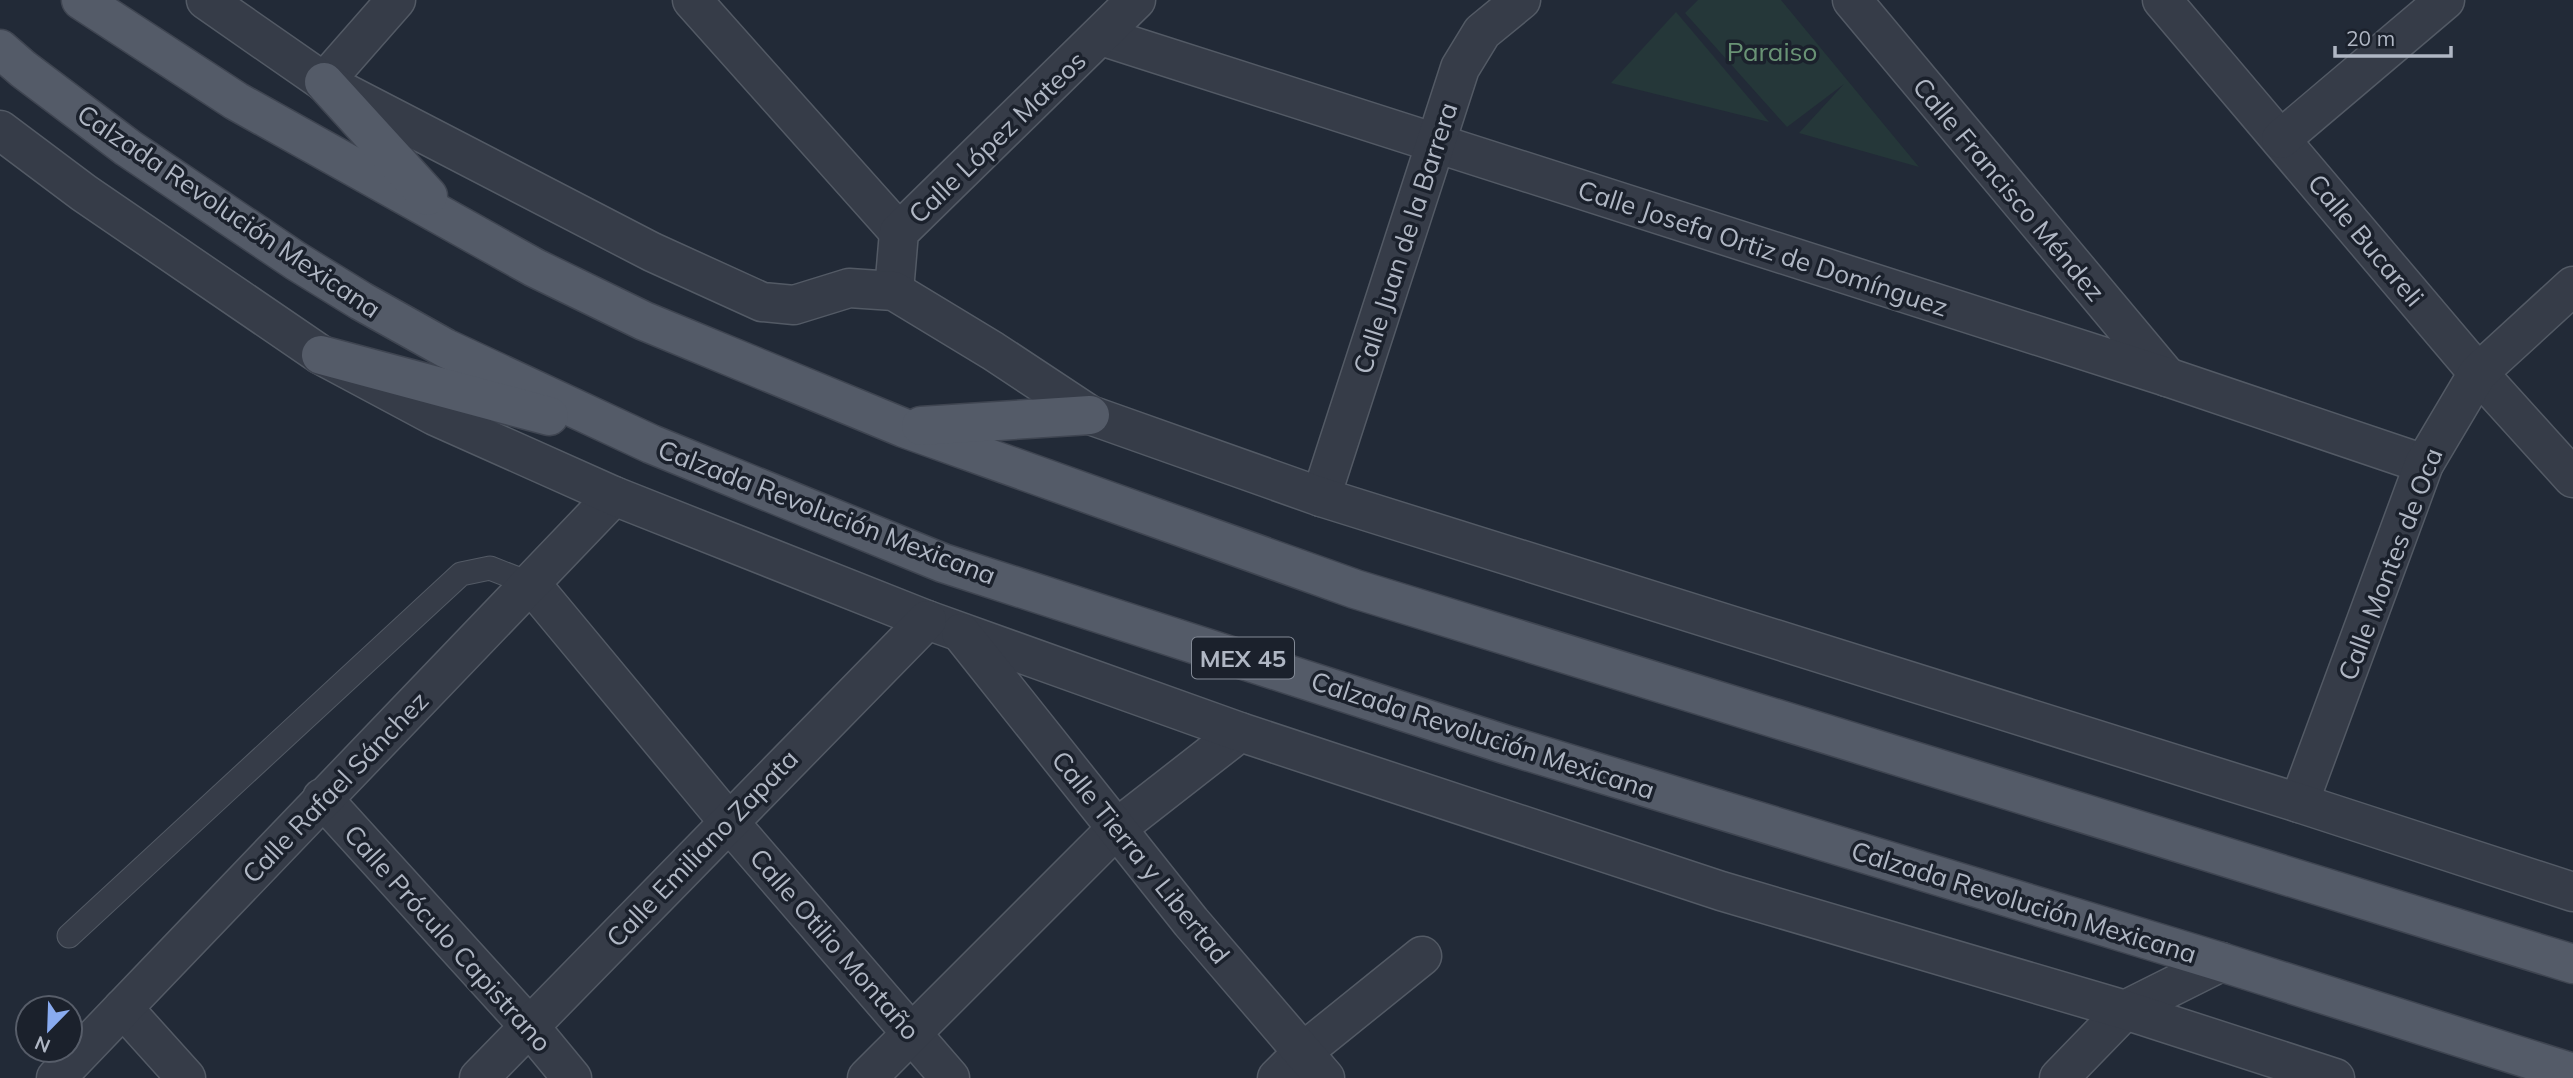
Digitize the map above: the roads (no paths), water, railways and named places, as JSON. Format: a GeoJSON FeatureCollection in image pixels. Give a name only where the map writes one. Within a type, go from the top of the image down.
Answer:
{"type":"FeatureCollection","features":[{"type":"Feature","properties":{"kind":"main road"},"geometry":{"type":"LineString","coordinates":[[81,0],[236,101],[535,268],[643,321],[904,428],[1355,589],[2573,964]]}},
{"type":"Feature","properties":{"kind":"main road","name":"Calzada Revolución Mexicana"},"geometry":{"type":"LineString","coordinates":[[0,50],[128,148],[296,261],[444,348],[651,444],[943,563],[1507,745],[2221,962],[2573,1073]]}},
{"type":"Feature","properties":{"kind":"main road"},"geometry":{"type":"LineString","coordinates":[[324,82],[451,221]]}},
{"type":"Feature","properties":{"kind":"main road"},"geometry":{"type":"LineString","coordinates":[[321,355],[651,444]]}},
{"type":"Feature","properties":{"kind":"main road"},"geometry":{"type":"LineString","coordinates":[[904,428],[1090,415]]}},
{"type":"Feature","properties":{"kind":"street"},"geometry":{"type":"LineString","coordinates":[[206,0],[324,82],[652,252],[762,302],[794,305],[849,288],[894,291],[993,351],[1090,415],[1321,497],[2299,803],[2573,892]]}},
{"type":"Feature","properties":{"kind":"street"},"geometry":{"type":"LineString","coordinates":[[324,82],[397,0]]}},
{"type":"Feature","properties":{"kind":"street"},"geometry":{"type":"LineString","coordinates":[[692,0],[900,232]]}},
{"type":"Feature","properties":{"kind":"street","name":"Calle López Mateos"},"geometry":{"type":"LineString","coordinates":[[894,291],[900,232],[1136,0]]}},
{"type":"Feature","properties":{"kind":"street","name":"Calle Juan de la Barrera"},"geometry":{"type":"LineString","coordinates":[[1321,497],[1460,68],[1482,32],[1521,0]]}},
{"type":"Feature","properties":{"kind":"street","name":"Calle Francisco Méndez"},"geometry":{"type":"LineString","coordinates":[[1852,0],[2167,377]]}},
{"type":"Feature","properties":{"kind":"street","name":"Calle Bucareli"},"geometry":{"type":"LineString","coordinates":[[2162,0],[2478,373],[2573,478]]}},
{"type":"Feature","properties":{"kind":"street"},"geometry":{"type":"LineString","coordinates":[[2281,139],[2445,0]]}},
{"type":"Feature","properties":{"kind":"street","name":"Calle Josefa Ortiz de Domínguez"},"geometry":{"type":"LineString","coordinates":[[1101,36],[2167,377],[2424,464]]}},
{"type":"Feature","properties":{"kind":"street"},"geometry":{"type":"LineString","coordinates":[[0,131],[95,201],[321,355],[435,415],[614,496],[944,626],[1240,732],[1721,891],[2125,1010],[2335,1078]]}},
{"type":"Feature","properties":{"kind":"street","name":"Calle Montes de Oca"},"geometry":{"type":"LineString","coordinates":[[2299,803],[2424,464],[2478,373],[2573,286]]}},
{"type":"Feature","properties":{"kind":"street","name":"Calle Rafael Sánchez"},"geometry":{"type":"LineString","coordinates":[[56,1078],[614,496]]}},
{"type":"Feature","properties":{"kind":"street","name":"Calle Otilio Montaño"},"geometry":{"type":"LineString","coordinates":[[531,584],[728,821],[950,1078]]}},
{"type":"Feature","properties":{"kind":"street","name":"Calle Emiliano Zapata"},"geometry":{"type":"LineString","coordinates":[[479,1078],[728,821],[944,626]]}},
{"type":"Feature","properties":{"kind":"street","name":"Calle Tierra y Libertad"},"geometry":{"type":"LineString","coordinates":[[944,626],[1117,828],[1302,1069]]}},
{"type":"Feature","properties":{"kind":"street"},"geometry":{"type":"LineString","coordinates":[[867,1078],[1117,828],[1240,732]]}},
{"type":"Feature","properties":{"kind":"street","name":"Calle Próculo Capistrano"},"geometry":{"type":"LineString","coordinates":[[323,799],[529,1026],[572,1078]]}},
{"type":"Feature","properties":{"kind":"street"},"geometry":{"type":"LineString","coordinates":[[1302,1069],[1422,956]]}},
{"type":"Feature","properties":{"kind":"street"},"geometry":{"type":"LineString","coordinates":[[2059,1078],[2125,1010],[2221,962]]}},
{"type":"Feature","properties":{"kind":"street"},"geometry":{"type":"LineString","coordinates":[[123,1007],[186,1078]]}},
{"type":"Feature","properties":{"kind":"lane"},"geometry":{"type":"LineString","coordinates":[[69,936],[461,574],[490,568],[531,584]]}},
{"type":"Feature","properties":{"kind":"park label","name":"Paraiso"},"geometry":{"type":"Point","coordinates":[1772,51]}}]}
